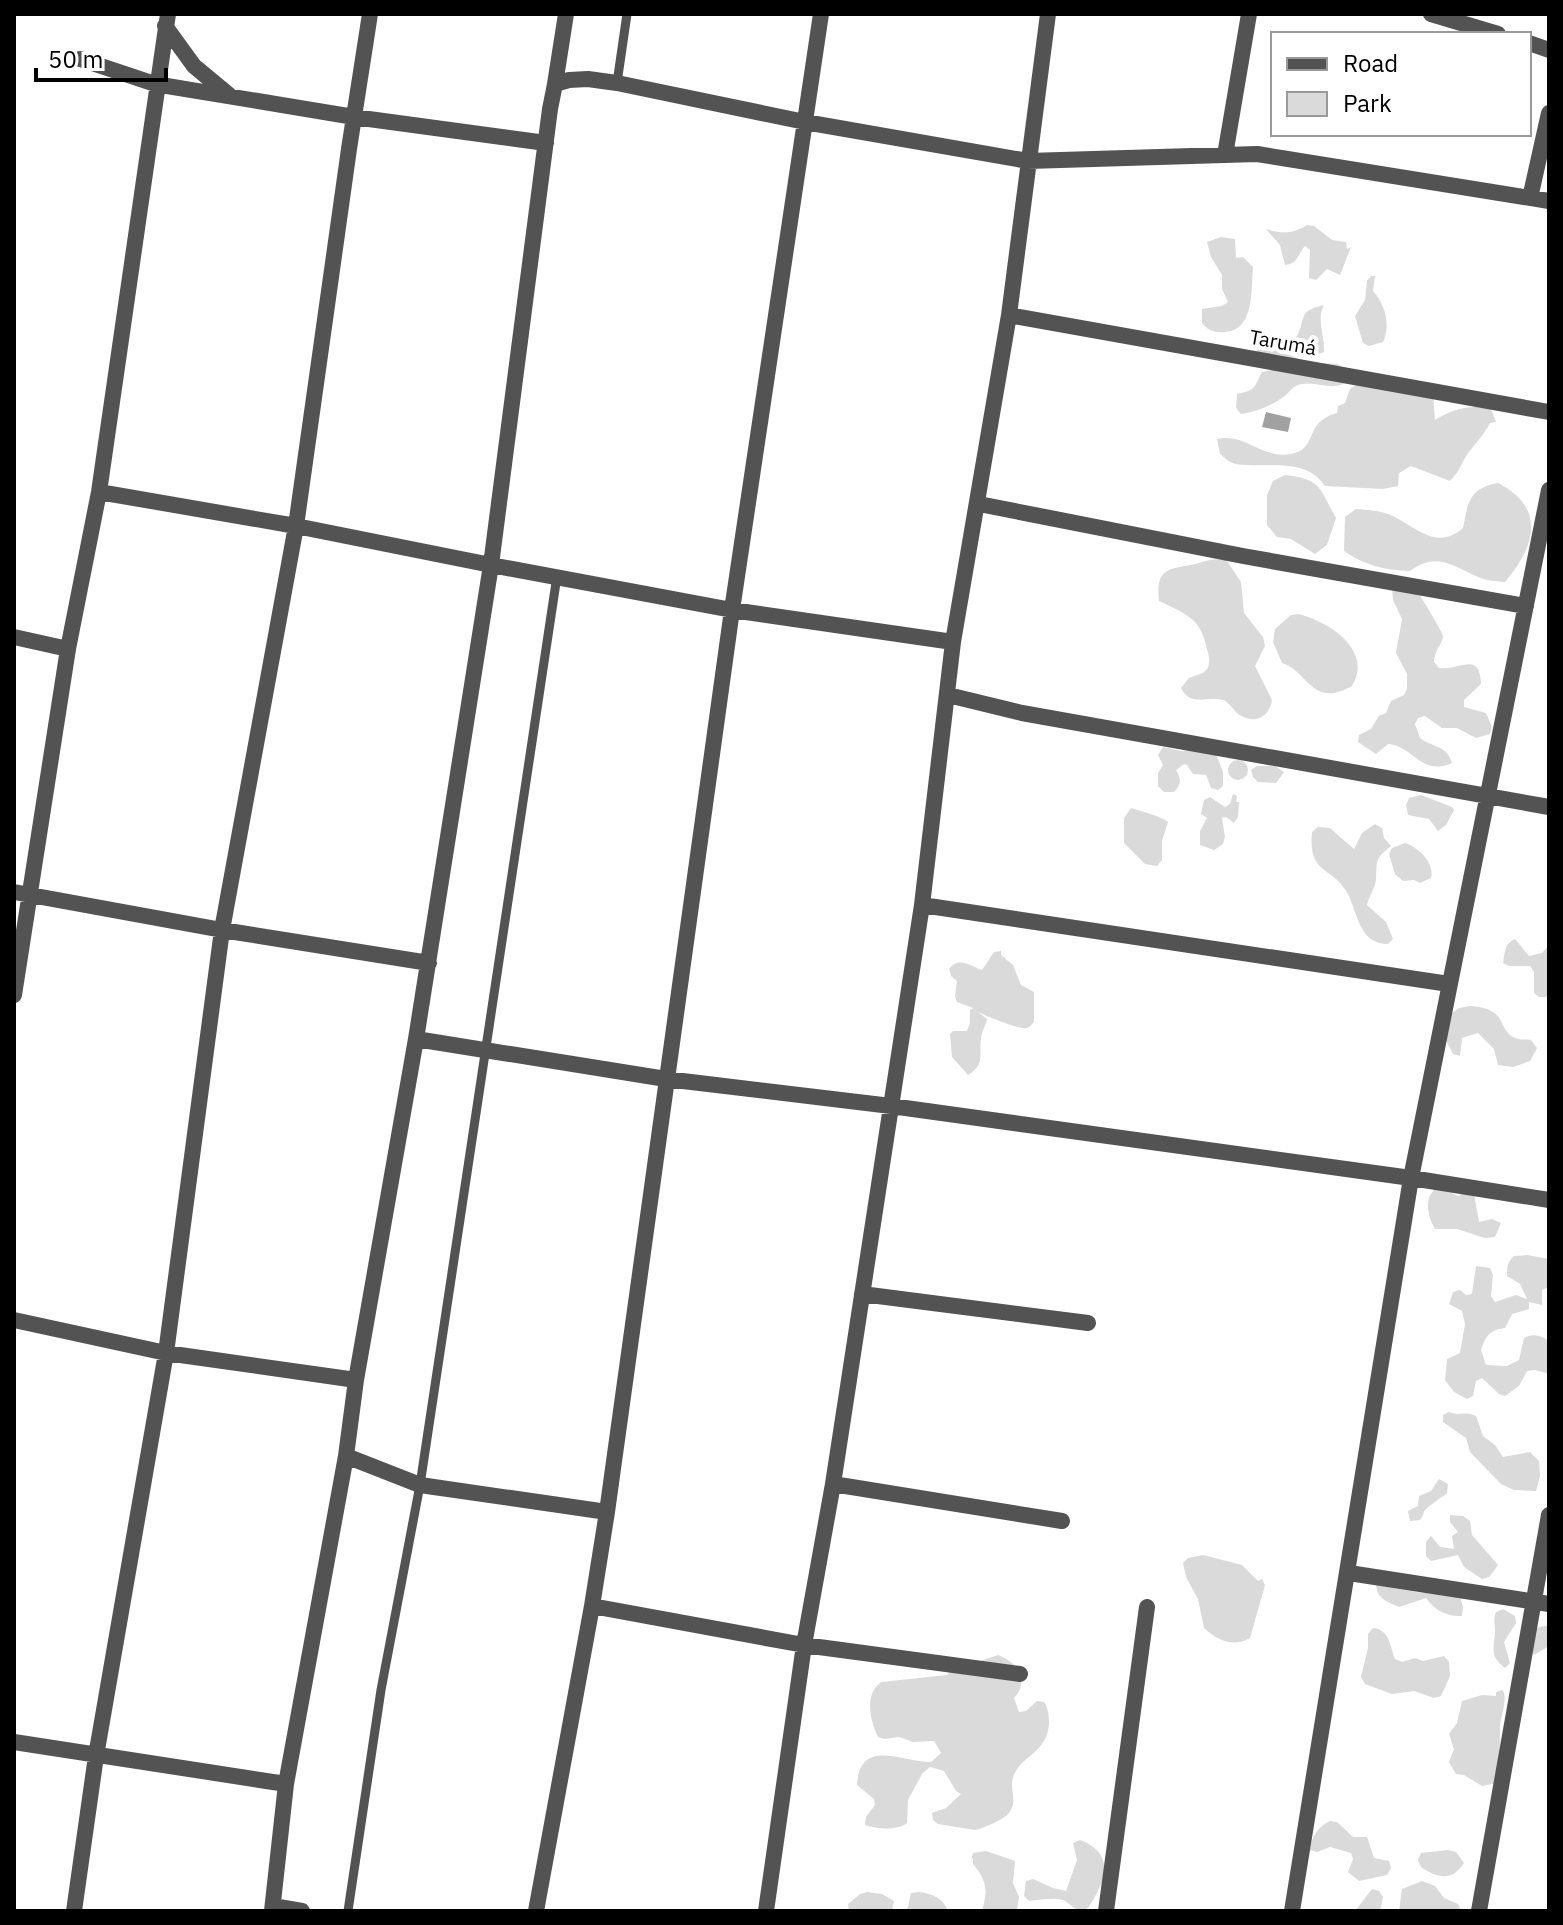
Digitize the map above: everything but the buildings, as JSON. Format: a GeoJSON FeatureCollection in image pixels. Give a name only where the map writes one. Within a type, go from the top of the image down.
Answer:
{"type":"FeatureCollection","features":[{"type":"Feature","properties":{"kind":"street"},"geometry":{"type":"LineString","coordinates":[[74,1911],[96,1756],[166,1353],[222,930],[296,526],[370,14]]}},
{"type":"Feature","properties":{"kind":"street"},"geometry":{"type":"LineString","coordinates":[[302,1911],[273,1908],[286,1784],[346,1456],[356,1380],[429,963],[491,565],[546,143],[566,14]]}},
{"type":"Feature","properties":{"kind":"street"},"geometry":{"type":"LineString","coordinates":[[536,1911],[607,1512],[732,610],[821,14]]}},
{"type":"Feature","properties":{"kind":"street"},"geometry":{"type":"LineString","coordinates":[[766,1911],[804,1645],[833,1484],[922,905],[953,642],[1009,315],[1048,14]]}},
{"type":"Feature","properties":{"kind":"street"},"geometry":{"type":"LineString","coordinates":[[1225,155],[1249,14]]}},
{"type":"Feature","properties":{"kind":"street"},"geometry":{"type":"LineString","coordinates":[[1431,14],[1491,32]]}},
{"type":"Feature","properties":{"kind":"street"},"geometry":{"type":"LineString","coordinates":[[166,20],[194,66],[230,96]]}},
{"type":"Feature","properties":{"kind":"street"},"geometry":{"type":"LineString","coordinates":[[14,995],[21,894],[99,492],[166,20]]}},
{"type":"Feature","properties":{"kind":"street"},"geometry":{"type":"LineString","coordinates":[[80,59],[155,84],[354,117],[546,143]]}},
{"type":"Feature","properties":{"kind":"street"},"geometry":{"type":"LineString","coordinates":[[555,84],[588,79],[617,83],[805,122],[1028,161],[1257,154],[1549,201]]}},
{"type":"Feature","properties":{"kind":"street"},"geometry":{"type":"LineString","coordinates":[[1530,198],[1549,113]]}},
{"type":"Feature","properties":{"kind":"street","name":"Tarumá"},"geometry":{"type":"LineString","coordinates":[[1009,315],[1549,412]]}},
{"type":"Feature","properties":{"kind":"street"},"geometry":{"type":"LineString","coordinates":[[1292,1911],[1411,1178],[1549,490]]}},
{"type":"Feature","properties":{"kind":"street"},"geometry":{"type":"LineString","coordinates":[[99,492],[296,526],[732,610],[953,642]]}},
{"type":"Feature","properties":{"kind":"street"},"geometry":{"type":"LineString","coordinates":[[979,504],[1243,556],[1526,606]]}},
{"type":"Feature","properties":{"kind":"street"},"geometry":{"type":"LineString","coordinates":[[14,637],[68,649]]}},
{"type":"Feature","properties":{"kind":"street"},"geometry":{"type":"LineString","coordinates":[[948,695],[1022,713],[1549,807]]}},
{"type":"Feature","properties":{"kind":"street"},"geometry":{"type":"LineString","coordinates":[[21,894],[429,963]]}},
{"type":"Feature","properties":{"kind":"street"},"geometry":{"type":"LineString","coordinates":[[922,905],[1449,984]]}},
{"type":"Feature","properties":{"kind":"street"},"geometry":{"type":"LineString","coordinates":[[416,1039],[666,1079],[891,1106],[1549,1200]]}},
{"type":"Feature","properties":{"kind":"street"},"geometry":{"type":"LineString","coordinates":[[862,1294],[1088,1323]]}},
{"type":"Feature","properties":{"kind":"street"},"geometry":{"type":"LineString","coordinates":[[14,1320],[166,1353],[356,1380]]}},
{"type":"Feature","properties":{"kind":"street"},"geometry":{"type":"LineString","coordinates":[[346,1456],[420,1485],[607,1512]]}},
{"type":"Feature","properties":{"kind":"street"},"geometry":{"type":"LineString","coordinates":[[833,1484],[1062,1521]]}},
{"type":"Feature","properties":{"kind":"street"},"geometry":{"type":"LineString","coordinates":[[1479,1911],[1542,1603],[1549,1515]]}},
{"type":"Feature","properties":{"kind":"street"},"geometry":{"type":"LineString","coordinates":[[1349,1573],[1542,1603]]}},
{"type":"Feature","properties":{"kind":"street"},"geometry":{"type":"LineString","coordinates":[[592,1606],[804,1645],[1020,1674]]}},
{"type":"Feature","properties":{"kind":"street"},"geometry":{"type":"LineString","coordinates":[[1106,1911],[1147,1607]]}},
{"type":"Feature","properties":{"kind":"street"},"geometry":{"type":"LineString","coordinates":[[14,1742],[286,1784]]}},
{"type":"Feature","properties":{"kind":"lane"},"geometry":{"type":"LineString","coordinates":[[617,83],[627,14]]}},
{"type":"Feature","properties":{"kind":"lane"},"geometry":{"type":"LineString","coordinates":[[348,1911],[381,1690],[420,1485],[557,576]]}},
{"type":"Feature","properties":{"kind":"green space"},"geometry":{"type":"Polygon","coordinates":[[[1307,225],[1314,226],[1332,240],[1346,242],[1347,249],[1351,247],[1340,275],[1327,269],[1316,280],[1309,278],[1310,250],[1305,246],[1295,261],[1285,265],[1280,245],[1266,229],[1287,232],[1307,225]]]}},
{"type":"Feature","properties":{"kind":"green space"},"geometry":{"type":"Polygon","coordinates":[[[1221,237],[1235,239],[1236,258],[1243,257],[1253,267],[1247,316],[1235,330],[1215,332],[1202,323],[1202,309],[1228,302],[1222,289],[1222,275],[1211,257],[1207,242],[1221,237]]]}},
{"type":"Feature","properties":{"kind":"green space"},"geometry":{"type":"Polygon","coordinates":[[[1375,276],[1373,291],[1384,308],[1387,322],[1383,342],[1369,346],[1363,343],[1355,316],[1365,300],[1367,281],[1375,276]]]}},
{"type":"Feature","properties":{"kind":"green space"},"geometry":{"type":"Polygon","coordinates":[[[1324,305],[1321,322],[1324,352],[1317,355],[1301,348],[1296,338],[1306,313],[1324,305]]]}},
{"type":"Feature","properties":{"kind":"green space"},"geometry":{"type":"Polygon","coordinates":[[[1260,347],[1308,362],[1337,364],[1343,367],[1345,383],[1334,386],[1299,385],[1273,404],[1241,414],[1236,408],[1237,394],[1254,388],[1262,372],[1280,368],[1255,353],[1260,347]]]}},
{"type":"Feature","properties":{"kind":"green space"},"geometry":{"type":"Polygon","coordinates":[[[1364,379],[1433,394],[1435,420],[1455,410],[1476,407],[1491,409],[1496,422],[1490,423],[1450,481],[1411,466],[1399,473],[1398,486],[1383,489],[1325,486],[1317,477],[1296,467],[1236,464],[1220,454],[1217,439],[1228,438],[1274,454],[1284,455],[1302,450],[1320,422],[1337,413],[1338,406],[1345,403],[1350,389],[1364,379]]]}},
{"type":"Feature","properties":{"kind":"green space"},"geometry":{"type":"Polygon","coordinates":[[[1285,475],[1313,482],[1336,518],[1327,545],[1315,554],[1291,539],[1277,537],[1267,525],[1267,495],[1273,481],[1285,475]]]}},
{"type":"Feature","properties":{"kind":"green space"},"geometry":{"type":"Polygon","coordinates":[[[1498,483],[1524,504],[1530,516],[1531,529],[1523,555],[1505,582],[1485,579],[1437,561],[1410,571],[1384,568],[1368,564],[1344,551],[1345,517],[1356,509],[1384,513],[1425,534],[1443,537],[1463,528],[1469,504],[1476,493],[1498,483]]]}},
{"type":"Feature","properties":{"kind":"green space"},"geometry":{"type":"Polygon","coordinates":[[[1225,558],[1241,582],[1244,613],[1263,637],[1265,646],[1255,666],[1272,700],[1268,711],[1260,718],[1250,719],[1238,714],[1224,700],[1194,699],[1185,694],[1181,688],[1189,678],[1208,668],[1204,639],[1191,618],[1159,601],[1159,583],[1164,573],[1225,558]]]}},
{"type":"Feature","properties":{"kind":"green space"},"geometry":{"type":"Polygon","coordinates":[[[1413,584],[1443,637],[1434,662],[1439,668],[1467,664],[1477,668],[1481,684],[1464,700],[1464,707],[1486,713],[1492,727],[1490,734],[1476,738],[1457,728],[1442,728],[1425,716],[1418,718],[1415,724],[1420,738],[1450,757],[1452,763],[1441,766],[1425,764],[1397,746],[1388,744],[1376,754],[1358,742],[1359,735],[1371,729],[1379,716],[1386,713],[1391,701],[1404,695],[1407,689],[1407,674],[1396,653],[1402,619],[1393,600],[1392,586],[1413,584]]]}},
{"type":"Feature","properties":{"kind":"green space"},"geometry":{"type":"Polygon","coordinates":[[[1298,614],[1334,630],[1352,649],[1357,661],[1357,673],[1352,686],[1339,692],[1319,691],[1282,663],[1273,642],[1275,629],[1291,615],[1298,614]]]}},
{"type":"Feature","properties":{"kind":"green space"},"geometry":{"type":"Polygon","coordinates":[[[1163,747],[1181,751],[1202,749],[1216,754],[1223,772],[1223,786],[1218,790],[1211,788],[1206,775],[1193,774],[1184,764],[1176,770],[1180,781],[1177,789],[1164,792],[1158,786],[1158,773],[1163,765],[1158,755],[1163,747]]]}},
{"type":"Feature","properties":{"kind":"green space"},"geometry":{"type":"Polygon","coordinates":[[[1238,760],[1245,763],[1248,770],[1245,777],[1238,780],[1231,777],[1228,770],[1231,763],[1238,760]]]}},
{"type":"Feature","properties":{"kind":"green space"},"geometry":{"type":"Polygon","coordinates":[[[1257,766],[1275,766],[1284,772],[1276,783],[1258,782],[1251,770],[1257,766]]]}},
{"type":"Feature","properties":{"kind":"green space"},"geometry":{"type":"Polygon","coordinates":[[[1233,794],[1239,802],[1238,817],[1234,823],[1226,817],[1222,818],[1223,844],[1214,850],[1200,845],[1200,831],[1207,818],[1201,814],[1204,800],[1210,797],[1225,807],[1230,804],[1233,794]]]}},
{"type":"Feature","properties":{"kind":"green space"},"geometry":{"type":"Polygon","coordinates":[[[1421,795],[1454,810],[1446,825],[1438,831],[1429,819],[1408,815],[1406,805],[1409,798],[1421,795]]]}},
{"type":"Feature","properties":{"kind":"green space"},"geometry":{"type":"Polygon","coordinates":[[[1131,808],[1168,822],[1162,841],[1162,860],[1157,866],[1145,864],[1124,843],[1124,818],[1131,808]]]}},
{"type":"Feature","properties":{"kind":"green space"},"geometry":{"type":"Polygon","coordinates":[[[1375,824],[1382,828],[1384,838],[1391,846],[1378,860],[1375,883],[1367,905],[1386,922],[1393,939],[1388,944],[1378,943],[1365,933],[1348,894],[1317,863],[1312,846],[1312,832],[1318,827],[1330,828],[1354,849],[1362,833],[1375,824]]]}},
{"type":"Feature","properties":{"kind":"green space"},"geometry":{"type":"Polygon","coordinates":[[[1405,843],[1424,856],[1432,872],[1431,878],[1420,883],[1403,881],[1395,874],[1389,854],[1392,848],[1405,843]]]}},
{"type":"Feature","properties":{"kind":"green space"},"geometry":{"type":"Polygon","coordinates":[[[1515,939],[1529,956],[1542,953],[1549,945],[1547,997],[1534,993],[1534,972],[1530,966],[1503,963],[1507,946],[1515,939]]]}},
{"type":"Feature","properties":{"kind":"green space"},"geometry":{"type":"Polygon","coordinates":[[[1001,951],[1001,955],[1013,965],[1021,985],[1034,992],[1034,1022],[1028,1028],[1019,1027],[978,1012],[987,1019],[981,1036],[979,1064],[968,1075],[952,1057],[950,1034],[953,1031],[967,1031],[973,1008],[957,1002],[957,981],[949,969],[961,963],[982,970],[994,952],[1001,951]]]}},
{"type":"Feature","properties":{"kind":"green space"},"geometry":{"type":"Polygon","coordinates":[[[1470,1006],[1492,1011],[1511,1035],[1531,1040],[1537,1048],[1530,1061],[1513,1067],[1498,1065],[1494,1049],[1478,1033],[1462,1038],[1460,1056],[1453,1054],[1446,1040],[1443,1020],[1459,1008],[1470,1006]]]}},
{"type":"Feature","properties":{"kind":"green space"},"geometry":{"type":"Polygon","coordinates":[[[1434,1190],[1448,1191],[1458,1196],[1468,1191],[1474,1194],[1479,1222],[1492,1219],[1501,1223],[1495,1237],[1485,1238],[1457,1229],[1435,1229],[1428,1209],[1434,1190]]]}},
{"type":"Feature","properties":{"kind":"green space"},"geometry":{"type":"Polygon","coordinates":[[[1514,1256],[1549,1259],[1549,1287],[1542,1290],[1542,1305],[1529,1302],[1529,1309],[1512,1314],[1505,1328],[1489,1334],[1481,1350],[1486,1365],[1507,1366],[1519,1360],[1524,1338],[1540,1336],[1549,1341],[1549,1374],[1527,1371],[1519,1386],[1505,1396],[1482,1378],[1476,1381],[1473,1396],[1467,1399],[1454,1392],[1445,1380],[1447,1359],[1460,1353],[1465,1324],[1462,1311],[1449,1304],[1453,1292],[1460,1290],[1466,1295],[1472,1294],[1476,1266],[1490,1268],[1493,1275],[1491,1296],[1495,1302],[1516,1295],[1527,1299],[1520,1284],[1507,1273],[1514,1256]]]}},
{"type":"Feature","properties":{"kind":"green space"},"geometry":{"type":"Polygon","coordinates":[[[1449,1412],[1476,1416],[1483,1436],[1495,1445],[1503,1457],[1530,1452],[1539,1461],[1540,1476],[1536,1491],[1514,1490],[1501,1484],[1470,1452],[1466,1438],[1443,1422],[1443,1415],[1449,1412]]]}},
{"type":"Feature","properties":{"kind":"green space"},"geometry":{"type":"Polygon","coordinates":[[[1439,1479],[1448,1484],[1447,1493],[1425,1510],[1420,1520],[1410,1521],[1408,1511],[1418,1506],[1419,1496],[1431,1491],[1439,1479]]]}},
{"type":"Feature","properties":{"kind":"green space"},"geometry":{"type":"Polygon","coordinates":[[[1450,1515],[1463,1516],[1470,1521],[1472,1535],[1498,1565],[1489,1577],[1482,1579],[1464,1567],[1458,1555],[1431,1561],[1426,1556],[1426,1542],[1431,1536],[1440,1547],[1454,1549],[1452,1536],[1458,1532],[1450,1522],[1450,1515]]]}},
{"type":"Feature","properties":{"kind":"green space"},"geometry":{"type":"Polygon","coordinates":[[[1203,1555],[1242,1565],[1258,1581],[1262,1579],[1265,1585],[1250,1638],[1226,1641],[1204,1628],[1198,1599],[1186,1577],[1183,1563],[1188,1558],[1203,1555]]]}},
{"type":"Feature","properties":{"kind":"green space"},"geometry":{"type":"Polygon","coordinates":[[[1433,1584],[1459,1594],[1462,1616],[1441,1612],[1426,1598],[1399,1607],[1381,1597],[1376,1585],[1422,1593],[1433,1584]]]}},
{"type":"Feature","properties":{"kind":"green space"},"geometry":{"type":"Polygon","coordinates":[[[1503,1609],[1515,1616],[1516,1623],[1504,1642],[1510,1663],[1505,1668],[1494,1652],[1495,1615],[1503,1609]]]}},
{"type":"Feature","properties":{"kind":"green space"},"geometry":{"type":"Polygon","coordinates":[[[1549,1625],[1549,1646],[1534,1655],[1529,1644],[1536,1628],[1549,1625]]]}},
{"type":"Feature","properties":{"kind":"green space"},"geometry":{"type":"Polygon","coordinates":[[[1373,1628],[1386,1635],[1395,1659],[1402,1662],[1444,1656],[1449,1662],[1450,1676],[1441,1696],[1434,1698],[1414,1691],[1392,1694],[1365,1684],[1361,1677],[1368,1634],[1373,1628]]]}},
{"type":"Feature","properties":{"kind":"green space"},"geometry":{"type":"Polygon","coordinates":[[[998,1655],[1011,1662],[1020,1673],[1021,1686],[1014,1698],[1019,1712],[1026,1711],[1037,1701],[1044,1702],[1049,1717],[1045,1739],[1015,1772],[1013,1805],[1008,1814],[975,1830],[938,1824],[933,1820],[932,1813],[946,1808],[961,1794],[944,1771],[930,1767],[922,1774],[908,1800],[907,1823],[887,1828],[865,1825],[866,1817],[875,1805],[874,1799],[857,1785],[860,1770],[866,1761],[884,1756],[931,1762],[941,1753],[934,1741],[913,1742],[899,1737],[878,1737],[870,1708],[876,1687],[881,1682],[947,1675],[998,1655]]]}},
{"type":"Feature","properties":{"kind":"green space"},"geometry":{"type":"Polygon","coordinates":[[[1503,1690],[1505,1699],[1500,1724],[1497,1783],[1482,1786],[1464,1775],[1456,1774],[1449,1762],[1454,1749],[1449,1734],[1457,1723],[1462,1701],[1482,1695],[1496,1696],[1496,1692],[1503,1690]]]}},
{"type":"Feature","properties":{"kind":"green space"},"geometry":{"type":"Polygon","coordinates":[[[1330,1821],[1337,1822],[1353,1837],[1367,1837],[1374,1858],[1389,1861],[1391,1868],[1387,1875],[1359,1881],[1348,1872],[1353,1859],[1351,1853],[1330,1847],[1317,1852],[1310,1850],[1316,1833],[1330,1821]]]}},
{"type":"Feature","properties":{"kind":"green space"},"geometry":{"type":"Polygon","coordinates":[[[1080,1840],[1092,1846],[1103,1861],[1103,1879],[1088,1908],[1079,1910],[1058,1899],[1029,1901],[1024,1896],[1026,1881],[1033,1879],[1066,1891],[1077,1860],[1073,1843],[1080,1840]]]}},
{"type":"Feature","properties":{"kind":"green space"},"geometry":{"type":"Polygon","coordinates":[[[986,1851],[1015,1861],[1013,1883],[1019,1897],[1017,1911],[982,1911],[985,1886],[973,1858],[971,1860],[973,1853],[986,1851]]]}},
{"type":"Feature","properties":{"kind":"green space"},"geometry":{"type":"Polygon","coordinates":[[[1456,1852],[1464,1863],[1454,1873],[1438,1876],[1421,1867],[1418,1860],[1421,1853],[1456,1852]]]}},
{"type":"Feature","properties":{"kind":"green space"},"geometry":{"type":"Polygon","coordinates":[[[1422,1881],[1435,1886],[1444,1898],[1458,1904],[1461,1911],[1399,1911],[1402,1889],[1422,1881]]]}},
{"type":"Feature","properties":{"kind":"green space"},"geometry":{"type":"Polygon","coordinates":[[[1372,1889],[1379,1891],[1383,1897],[1380,1911],[1355,1911],[1372,1889]]]}},
{"type":"Feature","properties":{"kind":"green space"},"geometry":{"type":"Polygon","coordinates":[[[867,1892],[882,1894],[894,1901],[892,1911],[849,1911],[848,1904],[867,1892]]]}},
{"type":"Feature","properties":{"kind":"green space"},"geometry":{"type":"Polygon","coordinates":[[[911,1893],[937,1897],[948,1911],[907,1911],[911,1893]]]}},
{"type":"Feature","properties":{"kind":"shaded area"},"geometry":{"type":"Polygon","coordinates":[[[1266,412],[1291,418],[1288,432],[1262,427],[1266,412]]]}}]}
